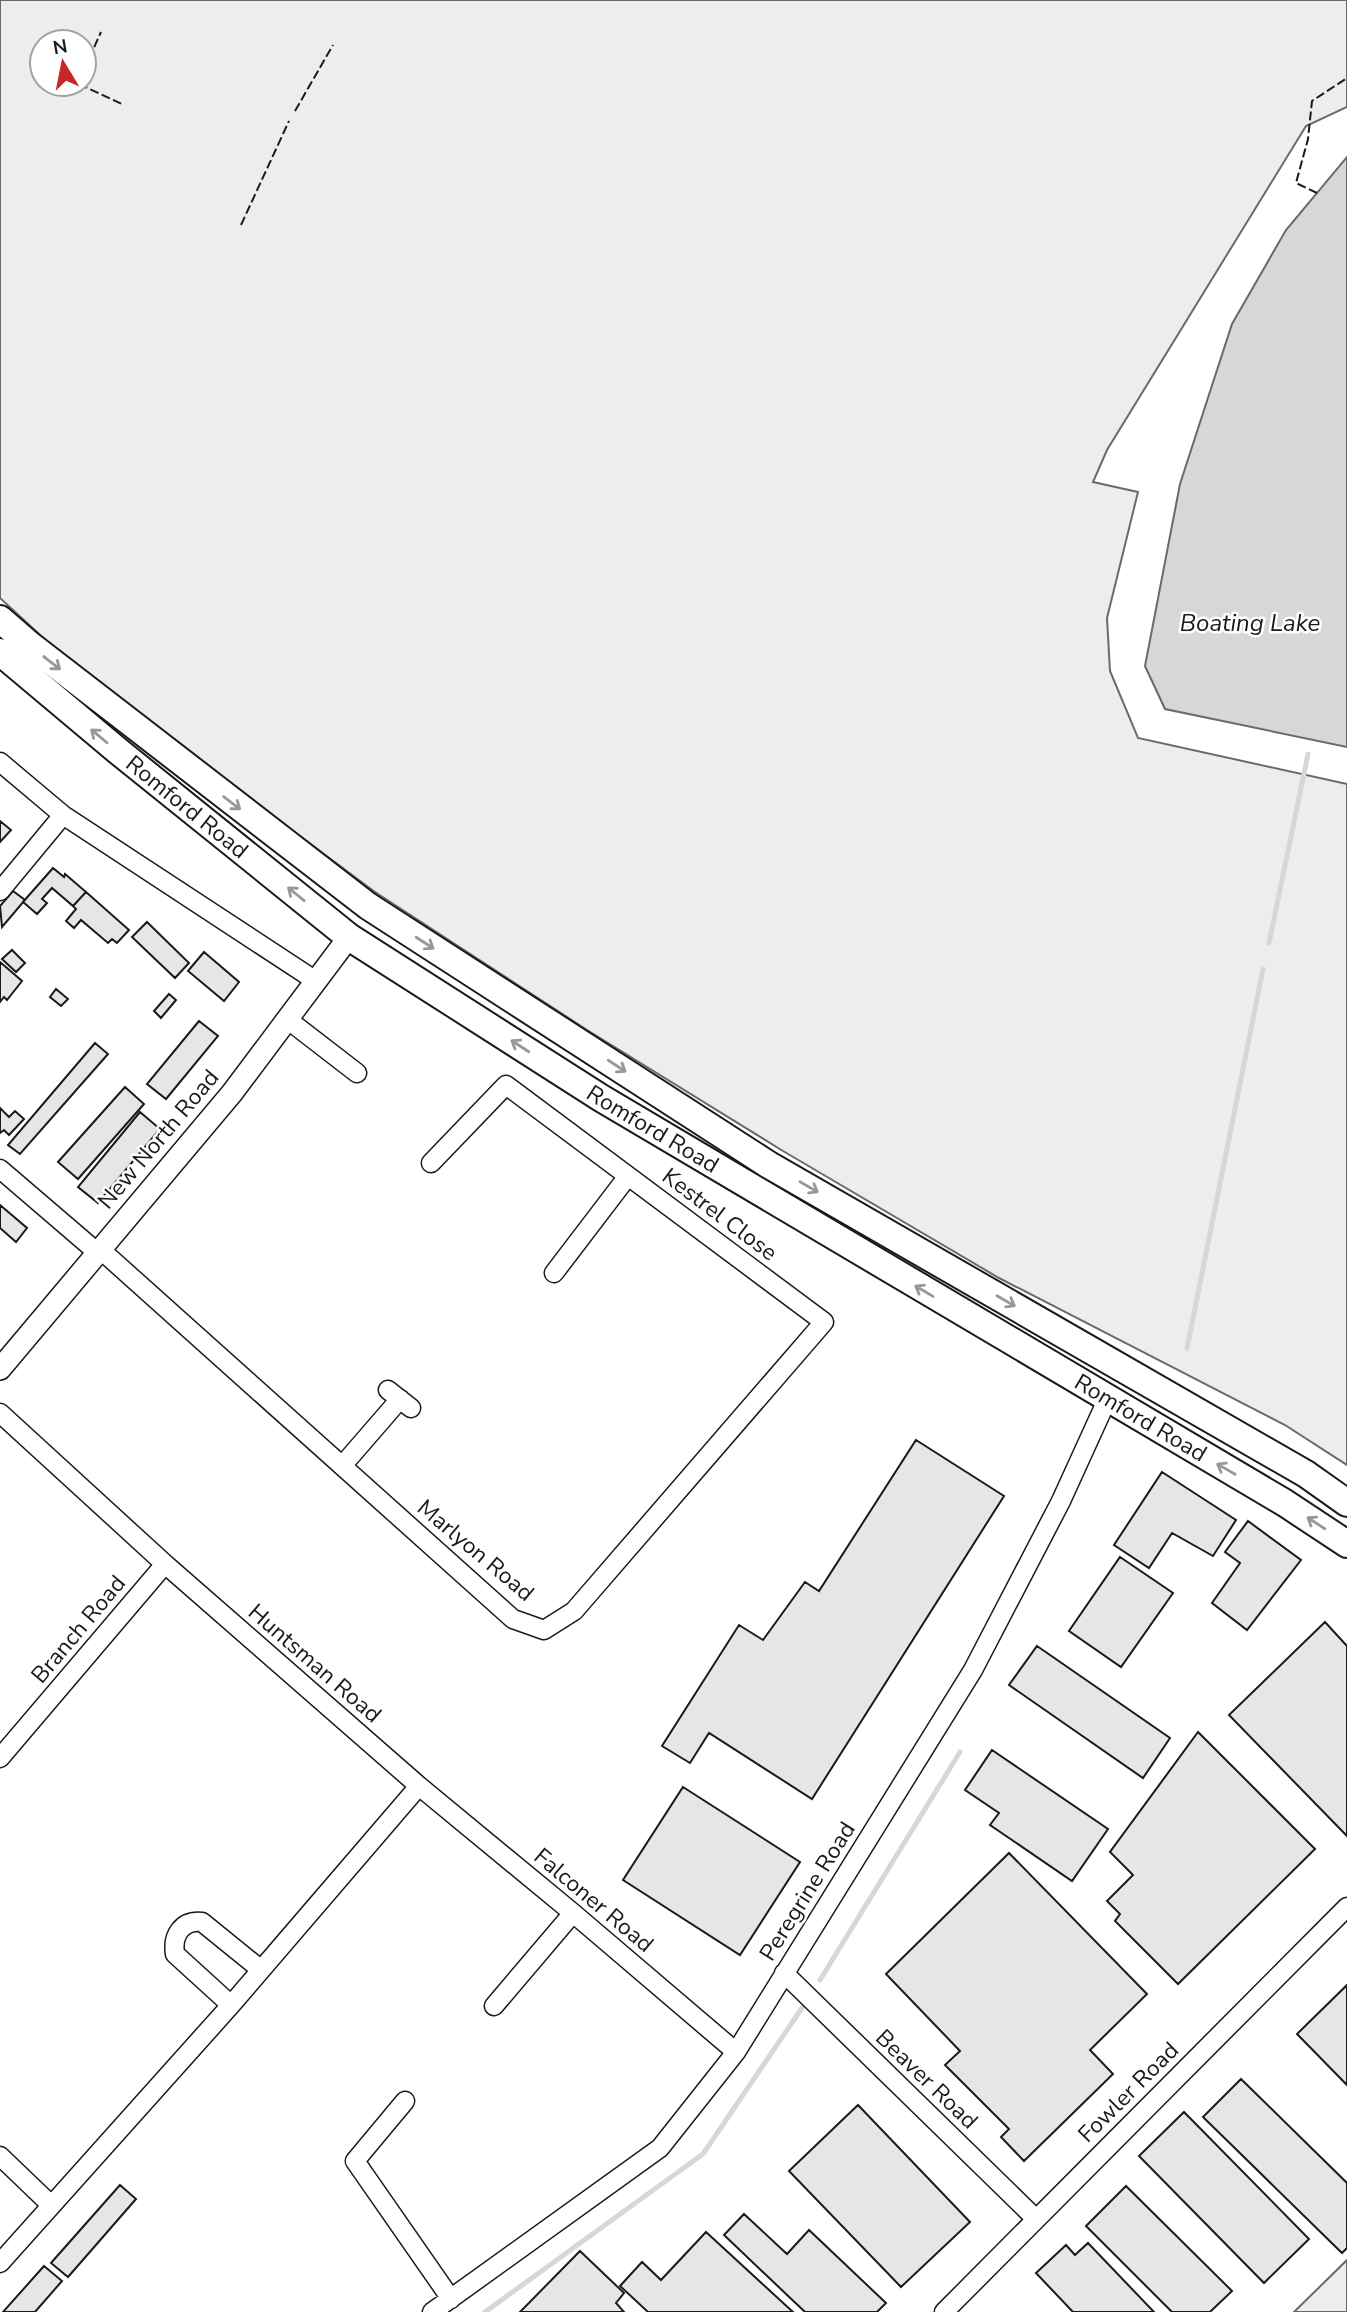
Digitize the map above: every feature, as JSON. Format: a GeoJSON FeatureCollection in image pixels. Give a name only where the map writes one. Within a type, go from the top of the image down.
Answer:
{"type":"FeatureCollection","features":[{"type":"Feature","properties":{"kind":"main road","name":"Romford Road"},"geometry":{"type":"LineString","coordinates":[[0,619],[368,906],[769,1165],[1306,1474],[1347,1503]]}},
{"type":"Feature","properties":{"kind":"main road","name":"Romford Road"},"geometry":{"type":"LineString","coordinates":[[0,652],[349,937],[612,1104],[1285,1503],[1347,1544]]}},
{"type":"Feature","properties":{"kind":"main road"},"geometry":{"type":"LineString","coordinates":[[349,937],[368,906]]}},
{"type":"Feature","properties":{"kind":"street"},"geometry":{"type":"LineString","coordinates":[[0,762],[64,815],[316,981]]}},
{"type":"Feature","properties":{"kind":"street"},"geometry":{"type":"LineString","coordinates":[[0,891],[64,815]]}},
{"type":"Feature","properties":{"kind":"street","name":"New North Road"},"geometry":{"type":"LineString","coordinates":[[0,1369],[232,1093],[349,937]]}},
{"type":"Feature","properties":{"kind":"street"},"geometry":{"type":"LineString","coordinates":[[287,1019],[357,1073]]}},
{"type":"Feature","properties":{"kind":"street","name":"Kestrel Close"},"geometry":{"type":"LineString","coordinates":[[431,1163],[506,1085],[824,1322]]}},
{"type":"Feature","properties":{"kind":"street","name":"Marlyon Road"},"geometry":{"type":"LineString","coordinates":[[0,1169],[99,1251],[513,1619],[544,1630],[574,1611],[824,1322]]}},
{"type":"Feature","properties":{"kind":"street"},"geometry":{"type":"LineString","coordinates":[[554,1273],[628,1176]]}},
{"type":"Feature","properties":{"kind":"street"},"geometry":{"type":"LineString","coordinates":[[342,1466],[400,1399]]}},
{"type":"Feature","properties":{"kind":"street","name":"Peregrine Road"},"geometry":{"type":"LineString","coordinates":[[432,2312],[660,2148],[736,2052],[973,1670],[1061,1501],[1107,1399]]}},
{"type":"Feature","properties":{"kind":"street","name":"Huntsman Road"},"geometry":{"type":"LineString","coordinates":[[0,1413],[165,1564],[419,1786]]}},
{"type":"Feature","properties":{"kind":"street","name":"Branch Road"},"geometry":{"type":"LineString","coordinates":[[0,1758],[165,1564]]}},
{"type":"Feature","properties":{"kind":"street"},"geometry":{"type":"LineString","coordinates":[[0,2263],[231,2005],[419,1786]]}},
{"type":"Feature","properties":{"kind":"street","name":"Falconer Road"},"geometry":{"type":"LineString","coordinates":[[419,1786],[736,2052]]}},
{"type":"Feature","properties":{"kind":"street","name":"Fowler Road"},"geometry":{"type":"LineString","coordinates":[[944,2312],[1347,1907]]}},
{"type":"Feature","properties":{"kind":"street"},"geometry":{"type":"LineString","coordinates":[[494,2006],[573,1913]]}},
{"type":"Feature","properties":{"kind":"street"},"geometry":{"type":"LineString","coordinates":[[231,2005],[176,1954],[175,1939],[178,1931],[191,1922],[202,1922],[260,1969]]}},
{"type":"Feature","properties":{"kind":"street","name":"Beaver Road"},"geometry":{"type":"LineString","coordinates":[[784,1973],[1036,2219]]}},
{"type":"Feature","properties":{"kind":"street"},"geometry":{"type":"LineString","coordinates":[[405,2101],[355,2161],[451,2299]]}},
{"type":"Feature","properties":{"kind":"street"},"geometry":{"type":"LineString","coordinates":[[0,2156],[51,2205]]}},
{"type":"Feature","properties":{"kind":"shaded area"},"geometry":{"type":"Polygon","coordinates":[[[0,0],[1347,0],[1347,107],[1306,126],[1107,450],[1093,482],[1138,492],[1107,618],[1110,671],[1138,738],[1347,784],[1347,1465],[1285,1425],[999,1278],[783,1151],[587,1030],[375,892],[176,744],[52,646],[0,598],[0,0]]]}},
{"type":"Feature","properties":{"kind":"shaded area"},"geometry":{"type":"Polygon","coordinates":[[[1347,2260],[1347,2312],[1294,2312],[1347,2260]]]}},
{"type":"Feature","properties":{"kind":"water","name":"Boating Lake"},"geometry":{"type":"Polygon","coordinates":[[[1347,157],[1347,747],[1165,709],[1145,666],[1180,484],[1232,324],[1286,230],[1347,157]]]}},
{"type":"Feature","properties":{"kind":"building"},"geometry":{"type":"Polygon","coordinates":[[[0,821],[11,830],[0,842],[0,821]]]}},
{"type":"Feature","properties":{"kind":"building"},"geometry":{"type":"Polygon","coordinates":[[[53,868],[64,877],[65,874],[86,892],[73,906],[52,888],[42,899],[47,903],[37,914],[23,902],[53,868]]]}},
{"type":"Feature","properties":{"kind":"building"},"geometry":{"type":"Polygon","coordinates":[[[13,891],[25,900],[2,927],[0,906],[13,891]]]}},
{"type":"Feature","properties":{"kind":"building"},"geometry":{"type":"Polygon","coordinates":[[[86,892],[129,930],[117,943],[112,939],[108,943],[81,920],[74,928],[66,921],[76,909],[73,906],[86,892]]]}},
{"type":"Feature","properties":{"kind":"building"},"geometry":{"type":"Polygon","coordinates":[[[147,922],[189,963],[175,978],[132,937],[147,922]]]}},
{"type":"Feature","properties":{"kind":"building"},"geometry":{"type":"Polygon","coordinates":[[[12,950],[25,963],[16,972],[2,959],[12,950]]]}},
{"type":"Feature","properties":{"kind":"building"},"geometry":{"type":"Polygon","coordinates":[[[204,952],[239,982],[224,1001],[188,971],[204,952]]]}},
{"type":"Feature","properties":{"kind":"building"},"geometry":{"type":"Polygon","coordinates":[[[0,962],[22,981],[7,1000],[4,997],[0,1002],[0,962]]]}},
{"type":"Feature","properties":{"kind":"building"},"geometry":{"type":"Polygon","coordinates":[[[56,989],[68,999],[61,1006],[50,997],[56,989]]]}},
{"type":"Feature","properties":{"kind":"building"},"geometry":{"type":"Polygon","coordinates":[[[169,994],[176,1000],[161,1018],[154,1011],[169,994]]]}},
{"type":"Feature","properties":{"kind":"building"},"geometry":{"type":"Polygon","coordinates":[[[199,1021],[218,1036],[166,1099],[147,1084],[199,1021]]]}},
{"type":"Feature","properties":{"kind":"building"},"geometry":{"type":"Polygon","coordinates":[[[95,1043],[108,1054],[20,1154],[8,1145],[95,1043]]]}},
{"type":"Feature","properties":{"kind":"building"},"geometry":{"type":"Polygon","coordinates":[[[125,1087],[144,1104],[78,1179],[58,1162],[125,1087]]]}},
{"type":"Feature","properties":{"kind":"building"},"geometry":{"type":"Polygon","coordinates":[[[0,1108],[9,1117],[15,1111],[24,1119],[9,1135],[4,1130],[0,1133],[0,1108]]]}},
{"type":"Feature","properties":{"kind":"building"},"geometry":{"type":"Polygon","coordinates":[[[140,1112],[160,1129],[98,1203],[78,1187],[140,1112]]]}},
{"type":"Feature","properties":{"kind":"building"},"geometry":{"type":"Polygon","coordinates":[[[0,1205],[27,1228],[16,1242],[0,1228],[0,1205]]]}},
{"type":"Feature","properties":{"kind":"building"},"geometry":{"type":"Polygon","coordinates":[[[916,1440],[1004,1496],[812,1799],[709,1733],[690,1763],[662,1746],[739,1625],[763,1640],[805,1582],[819,1591],[916,1440]]]}},
{"type":"Feature","properties":{"kind":"building"},"geometry":{"type":"Polygon","coordinates":[[[1162,1472],[1236,1520],[1213,1556],[1172,1533],[1149,1568],[1114,1545],[1162,1472]]]}},
{"type":"Feature","properties":{"kind":"building"},"geometry":{"type":"Polygon","coordinates":[[[1248,1521],[1301,1560],[1247,1630],[1212,1603],[1240,1563],[1225,1552],[1248,1521]]]}},
{"type":"Feature","properties":{"kind":"building"},"geometry":{"type":"Polygon","coordinates":[[[1120,1557],[1173,1593],[1121,1667],[1069,1631],[1120,1557]]]}},
{"type":"Feature","properties":{"kind":"building"},"geometry":{"type":"Polygon","coordinates":[[[1325,1622],[1347,1646],[1347,1836],[1229,1715],[1325,1622]]]}},
{"type":"Feature","properties":{"kind":"building"},"geometry":{"type":"Polygon","coordinates":[[[1037,1646],[1170,1738],[1143,1778],[1009,1685],[1037,1646]]]}},
{"type":"Feature","properties":{"kind":"building"},"geometry":{"type":"Polygon","coordinates":[[[1198,1732],[1315,1849],[1178,1984],[1115,1921],[1120,1914],[1107,1901],[1133,1875],[1110,1852],[1198,1732]]]}},
{"type":"Feature","properties":{"kind":"building"},"geometry":{"type":"Polygon","coordinates":[[[992,1750],[1108,1829],[1072,1881],[990,1825],[999,1813],[965,1790],[992,1750]]]}},
{"type":"Feature","properties":{"kind":"building"},"geometry":{"type":"Polygon","coordinates":[[[683,1787],[800,1862],[740,1955],[623,1880],[683,1787]]]}},
{"type":"Feature","properties":{"kind":"building"},"geometry":{"type":"Polygon","coordinates":[[[1009,1853],[1147,1994],[1090,2050],[1113,2074],[1024,2161],[1001,2137],[1009,2129],[945,2065],[960,2051],[886,1974],[1009,1853]]]}},
{"type":"Feature","properties":{"kind":"building"},"geometry":{"type":"Polygon","coordinates":[[[1347,1985],[1347,2085],[1297,2034],[1347,1985]]]}},
{"type":"Feature","properties":{"kind":"building"},"geometry":{"type":"Polygon","coordinates":[[[1241,2079],[1347,2183],[1347,2248],[1342,2253],[1203,2117],[1241,2079]]]}},
{"type":"Feature","properties":{"kind":"building"},"geometry":{"type":"Polygon","coordinates":[[[858,2105],[970,2222],[901,2287],[789,2171],[858,2105]]]}},
{"type":"Feature","properties":{"kind":"building"},"geometry":{"type":"Polygon","coordinates":[[[1184,2112],[1309,2239],[1264,2283],[1139,2156],[1184,2112]]]}},
{"type":"Feature","properties":{"kind":"building"},"geometry":{"type":"Polygon","coordinates":[[[120,2185],[136,2199],[68,2277],[51,2263],[120,2185]]]}},
{"type":"Feature","properties":{"kind":"building"},"geometry":{"type":"Polygon","coordinates":[[[1126,2186],[1232,2291],[1210,2312],[1172,2312],[1086,2226],[1126,2186]]]}},
{"type":"Feature","properties":{"kind":"building"},"geometry":{"type":"Polygon","coordinates":[[[744,2214],[787,2254],[809,2230],[886,2303],[877,2312],[805,2312],[724,2235],[744,2214]]]}},
{"type":"Feature","properties":{"kind":"building"},"geometry":{"type":"Polygon","coordinates":[[[706,2232],[793,2312],[648,2312],[620,2286],[642,2262],[661,2280],[706,2232]]]}},
{"type":"Feature","properties":{"kind":"building"},"geometry":{"type":"Polygon","coordinates":[[[1088,2243],[1154,2312],[1073,2312],[1036,2273],[1066,2245],[1075,2255],[1088,2243]]]}},
{"type":"Feature","properties":{"kind":"building"},"geometry":{"type":"Polygon","coordinates":[[[580,2251],[624,2293],[616,2303],[624,2312],[520,2312],[580,2251]]]}},
{"type":"Feature","properties":{"kind":"building"},"geometry":{"type":"Polygon","coordinates":[[[44,2266],[62,2281],[35,2312],[3,2312],[44,2266]]]}},
{"type":"Feature","properties":{"kind":"waterway"},"geometry":{"type":"LineString","coordinates":[[1269,943],[1308,754]]}},
{"type":"Feature","properties":{"kind":"waterway"},"geometry":{"type":"LineString","coordinates":[[1187,1348],[1263,969]]}},
{"type":"Feature","properties":{"kind":"waterway"},"geometry":{"type":"LineString","coordinates":[[820,1980],[960,1752]]}},
{"type":"Feature","properties":{"kind":"waterway"},"geometry":{"type":"LineString","coordinates":[[485,2312],[703,2154],[802,2008]]}},
{"type":"Feature","properties":{"kind":"fence"},"geometry":{"type":"LineString","coordinates":[[98,39],[101,32]]}},
{"type":"Feature","properties":{"kind":"fence"},"geometry":{"type":"LineString","coordinates":[[295,111],[333,45]]}},
{"type":"Feature","properties":{"kind":"fence"},"geometry":{"type":"LineString","coordinates":[[1317,193],[1296,183],[1308,139],[1312,101],[1347,78]]}},
{"type":"Feature","properties":{"kind":"fence"},"geometry":{"type":"LineString","coordinates":[[98,93],[124,105]]}},
{"type":"Feature","properties":{"kind":"fence"},"geometry":{"type":"LineString","coordinates":[[241,225],[289,121]]}}]}
